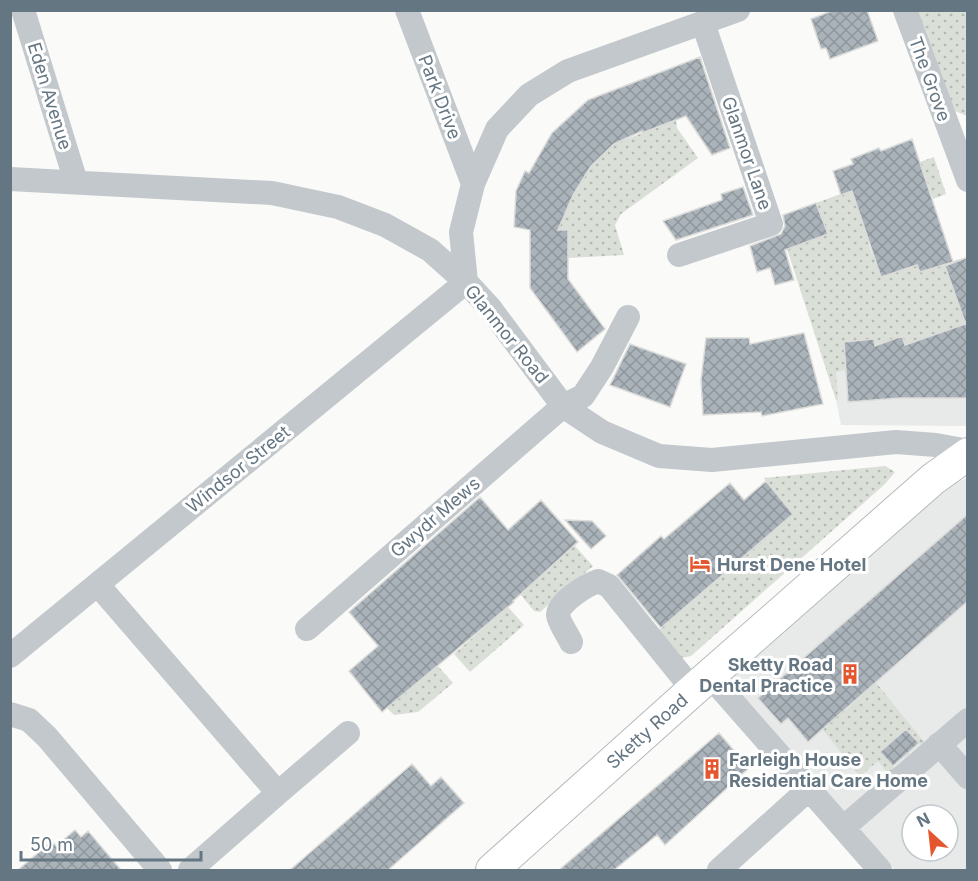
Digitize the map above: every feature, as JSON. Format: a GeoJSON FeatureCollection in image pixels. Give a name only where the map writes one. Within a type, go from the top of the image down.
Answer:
{"type":"FeatureCollection","features":[{"type":"Feature","properties":{"kind":"main road","name":"Sketty Road"},"geometry":{"type":"LineString","coordinates":[[492,870],[933,479],[968,453]]}},
{"type":"Feature","properties":{"kind":"street","name":"Eden Avenue"},"geometry":{"type":"LineString","coordinates":[[23,10],[76,182]]}},
{"type":"Feature","properties":{"kind":"street","name":"Park Drive"},"geometry":{"type":"LineString","coordinates":[[407,10],[473,184]]}},
{"type":"Feature","properties":{"kind":"street"},"geometry":{"type":"LineString","coordinates":[[466,282],[461,232],[473,184],[497,129],[529,95],[567,71],[738,10]]}},
{"type":"Feature","properties":{"kind":"street","name":"The Grove"},"geometry":{"type":"LineString","coordinates":[[905,10],[966,169]]}},
{"type":"Feature","properties":{"kind":"street","name":"Glanmor Lane"},"geometry":{"type":"LineString","coordinates":[[678,255],[771,224],[704,23]]}},
{"type":"Feature","properties":{"kind":"street","name":"Glanmor Road"},"geometry":{"type":"LineString","coordinates":[[10,179],[272,193],[338,207],[385,225],[430,250],[466,282],[490,308],[563,406],[602,432],[659,456],[712,460],[896,442],[936,445],[968,453]]}},
{"type":"Feature","properties":{"kind":"street","name":"Windsor Street"},"geometry":{"type":"LineString","coordinates":[[10,656],[466,282]]}},
{"type":"Feature","properties":{"kind":"street","name":"Gwydr Mews"},"geometry":{"type":"LineString","coordinates":[[307,629],[563,406],[584,396],[628,317]]}},
{"type":"Feature","properties":{"kind":"street"},"geometry":{"type":"LineString","coordinates":[[571,642],[558,616],[560,607],[587,584],[598,581],[609,586],[701,683],[809,789],[879,870]]}},
{"type":"Feature","properties":{"kind":"street"},"geometry":{"type":"LineString","coordinates":[[98,585],[278,793]]}},
{"type":"Feature","properties":{"kind":"street"},"geometry":{"type":"LineString","coordinates":[[10,714],[29,720],[47,737],[147,866]]}},
{"type":"Feature","properties":{"kind":"street"},"geometry":{"type":"LineString","coordinates":[[843,828],[968,720]]}},
{"type":"Feature","properties":{"kind":"street"},"geometry":{"type":"LineString","coordinates":[[190,870],[348,733]]}},
{"type":"Feature","properties":{"kind":"street"},"geometry":{"type":"LineString","coordinates":[[939,744],[968,777]]}},
{"type":"Feature","properties":{"kind":"street"},"geometry":{"type":"LineString","coordinates":[[719,870],[809,789]]}},
{"type":"Feature","properties":{"kind":"shaded area"},"geometry":{"type":"Polygon","coordinates":[[[967,10],[967,116],[955,111],[916,11],[967,10]]]}},
{"type":"Feature","properties":{"kind":"shaded area"},"geometry":{"type":"Polygon","coordinates":[[[676,120],[677,128],[698,158],[621,214],[615,225],[624,255],[568,258],[568,230],[552,230],[591,166],[614,144],[676,120]]]}},
{"type":"Feature","properties":{"kind":"shaded area"},"geometry":{"type":"Polygon","coordinates":[[[934,157],[946,194],[933,199],[920,162],[934,157]]]}},
{"type":"Feature","properties":{"kind":"shaded area"},"geometry":{"type":"Polygon","coordinates":[[[876,181],[900,210],[862,222],[865,230],[876,227],[906,229],[868,242],[872,254],[887,249],[877,263],[881,276],[917,265],[920,272],[967,257],[953,263],[956,272],[955,294],[964,320],[967,319],[967,327],[941,350],[936,334],[922,339],[930,366],[913,368],[902,336],[875,346],[874,339],[844,342],[846,370],[836,372],[838,400],[836,400],[787,249],[827,234],[816,203],[876,181]]]}},
{"type":"Feature","properties":{"kind":"shaded area"},"geometry":{"type":"Polygon","coordinates":[[[967,257],[967,426],[841,425],[836,400],[807,307],[967,257]]]}},
{"type":"Feature","properties":{"kind":"shaded area"},"geometry":{"type":"Polygon","coordinates":[[[885,466],[895,472],[885,484],[691,656],[682,658],[659,630],[793,514],[764,478],[885,466]]]}},
{"type":"Feature","properties":{"kind":"shaded area"},"geometry":{"type":"Polygon","coordinates":[[[967,478],[967,870],[895,870],[727,681],[940,490],[967,478]]]}},
{"type":"Feature","properties":{"kind":"shaded area"},"geometry":{"type":"Polygon","coordinates":[[[574,545],[593,566],[540,612],[534,611],[520,594],[574,545]]]}},
{"type":"Feature","properties":{"kind":"shaded area"},"geometry":{"type":"Polygon","coordinates":[[[508,607],[524,625],[470,672],[454,654],[508,607]]]}},
{"type":"Feature","properties":{"kind":"shaded area"},"geometry":{"type":"Polygon","coordinates":[[[856,658],[925,743],[922,746],[906,728],[895,738],[909,754],[905,758],[891,742],[880,752],[896,770],[889,775],[878,761],[860,776],[823,730],[836,718],[816,695],[825,687],[846,710],[872,686],[851,662],[856,658]]]}},
{"type":"Feature","properties":{"kind":"shaded area"},"geometry":{"type":"Polygon","coordinates":[[[438,666],[453,683],[418,712],[394,715],[387,708],[438,666]]]}},
{"type":"Feature","properties":{"kind":"building"},"geometry":{"type":"Polygon","coordinates":[[[834,10],[867,10],[878,41],[830,59],[826,48],[821,49],[811,19],[834,10]]]}},
{"type":"Feature","properties":{"kind":"building"},"geometry":{"type":"Polygon","coordinates":[[[700,57],[730,148],[712,155],[686,116],[642,133],[642,131],[614,144],[591,166],[573,195],[558,230],[568,230],[568,279],[605,329],[577,352],[530,288],[530,230],[514,227],[516,191],[525,171],[529,173],[552,133],[588,100],[700,57]]]}},
{"type":"Feature","properties":{"kind":"building"},"geometry":{"type":"Polygon","coordinates":[[[912,139],[953,262],[920,272],[917,265],[881,277],[852,191],[841,195],[833,171],[853,164],[851,159],[912,139]]]}},
{"type":"Feature","properties":{"kind":"building"},"geometry":{"type":"Polygon","coordinates":[[[743,187],[753,215],[676,240],[663,221],[722,200],[721,194],[743,187]]]}},
{"type":"Feature","properties":{"kind":"building"},"geometry":{"type":"Polygon","coordinates":[[[816,203],[828,234],[785,250],[794,280],[775,285],[770,268],[757,272],[750,246],[781,234],[785,226],[783,215],[816,203]]]}},
{"type":"Feature","properties":{"kind":"building"},"geometry":{"type":"Polygon","coordinates":[[[968,257],[968,321],[965,322],[945,266],[968,257]]]}},
{"type":"Feature","properties":{"kind":"building"},"geometry":{"type":"Polygon","coordinates":[[[968,323],[968,398],[900,398],[848,402],[844,342],[874,339],[875,346],[902,336],[905,345],[968,323]]]}},
{"type":"Feature","properties":{"kind":"building"},"geometry":{"type":"Polygon","coordinates":[[[804,333],[823,404],[762,416],[761,412],[703,415],[701,380],[706,338],[749,338],[750,344],[804,333]]]}},
{"type":"Feature","properties":{"kind":"building"},"geometry":{"type":"Polygon","coordinates":[[[630,344],[686,364],[670,407],[610,385],[630,344]]]}},
{"type":"Feature","properties":{"kind":"building","name":"Hurst Dene Hotel"},"geometry":{"type":"Polygon","coordinates":[[[766,481],[793,514],[661,628],[617,575],[661,536],[664,539],[730,483],[744,500],[766,481]]]}},
{"type":"Feature","properties":{"kind":"building"},"geometry":{"type":"Polygon","coordinates":[[[480,497],[508,530],[541,500],[578,542],[514,602],[382,712],[349,671],[378,646],[349,612],[480,497]]]}},
{"type":"Feature","properties":{"kind":"building"},"geometry":{"type":"Polygon","coordinates":[[[968,514],[968,601],[808,742],[788,718],[781,724],[758,698],[968,514]]]}},
{"type":"Feature","properties":{"kind":"building"},"geometry":{"type":"Polygon","coordinates":[[[565,520],[592,521],[606,536],[591,549],[565,520]]]}},
{"type":"Feature","properties":{"kind":"building"},"geometry":{"type":"Polygon","coordinates":[[[906,729],[919,743],[893,766],[880,752],[906,729]]]}},
{"type":"Feature","properties":{"kind":"building"},"geometry":{"type":"Polygon","coordinates":[[[719,733],[749,768],[665,845],[657,835],[614,870],[559,870],[719,733]]]}},
{"type":"Feature","properties":{"kind":"building"},"geometry":{"type":"Polygon","coordinates":[[[412,764],[431,786],[441,777],[464,803],[388,870],[290,870],[412,764]]]}},
{"type":"Feature","properties":{"kind":"building"},"geometry":{"type":"Polygon","coordinates":[[[75,830],[81,837],[88,831],[121,870],[18,870],[52,841],[56,846],[75,830]]]}},
{"type":"Feature","properties":{"kind":"place","name":"Hurst Dene Hotel"},"geometry":{"type":"Point","coordinates":[700,564]}},
{"type":"Feature","properties":{"kind":"place","name":"Sketty Road Dental Practice"},"geometry":{"type":"Point","coordinates":[850,674]}},
{"type":"Feature","properties":{"kind":"place","name":"Farleigh House Residential Care Home"},"geometry":{"type":"Point","coordinates":[712,769]}}]}
